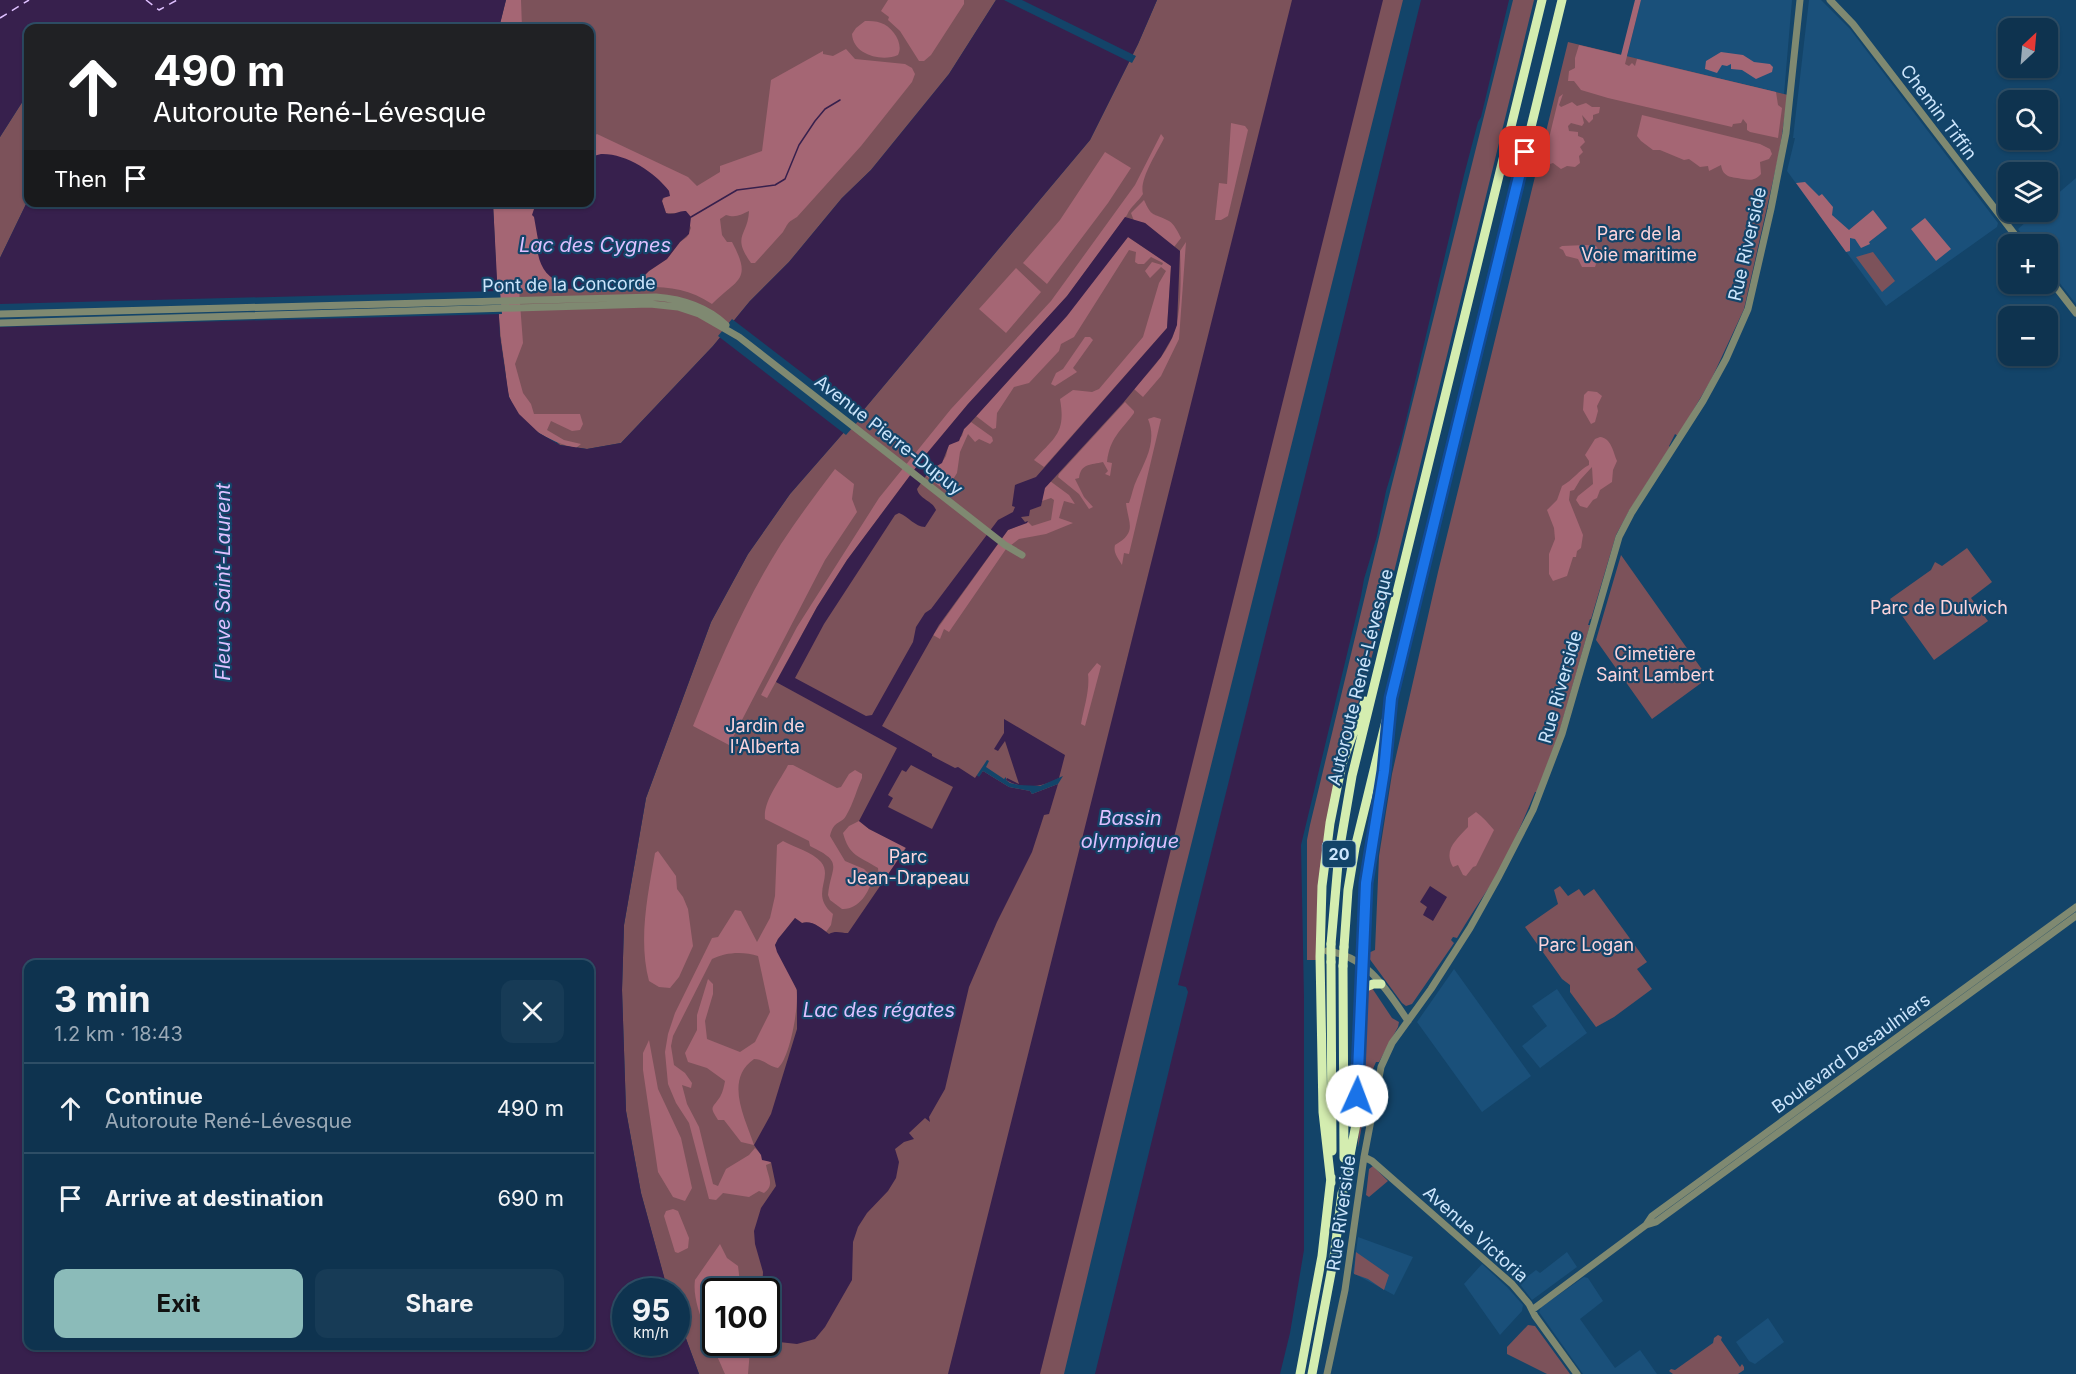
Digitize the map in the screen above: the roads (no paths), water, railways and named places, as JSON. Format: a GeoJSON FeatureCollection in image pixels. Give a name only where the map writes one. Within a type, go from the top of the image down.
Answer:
{"type":"FeatureCollection","features":[{"type":"Feature","properties":{"kind":"highway","name":"Autoroute René-Lévesque"},"geometry":{"type":"LineString","coordinates":[[1300,1374],[1322,1256],[1331,1182],[1333,1127],[1331,944],[1335,891],[1347,802],[1542,0]]}},
{"type":"Feature","properties":{"kind":"highway","name":"Autoroute René-Lévesque"},"geometry":{"type":"LineString","coordinates":[[1312,1374],[1334,1257],[1342,1197],[1345,1140],[1343,966],[1347,902],[1353,859],[1562,0]]}},
{"type":"Feature","properties":{"kind":"highway"},"geometry":{"type":"LineString","coordinates":[[1331,1182],[1323,1112],[1320,950],[1322,886],[1332,810],[1343,761],[1381,657]]}},
{"type":"Feature","properties":{"kind":"highway"},"geometry":{"type":"LineString","coordinates":[[1342,1197],[1356,1124],[1366,883],[1384,771],[1391,698]]}},
{"type":"Feature","properties":{"kind":"highway"},"geometry":{"type":"LineString","coordinates":[[1361,989],[1381,984]]}},
{"type":"Feature","properties":{"kind":"street","name":"Rue Riverside"},"geometry":{"type":"LineString","coordinates":[[1327,1374],[1346,1280],[1364,1157],[1382,1064],[1392,1043],[1470,928],[1530,816],[1563,734],[1619,537],[1632,512],[1699,408],[1726,359],[1747,312],[1763,249],[1785,139],[1792,93],[1800,0]]}},
{"type":"Feature","properties":{"kind":"street","name":"Chemin Tiffin"},"geometry":{"type":"LineString","coordinates":[[1830,0],[1853,24],[2014,234]]}},
{"type":"Feature","properties":{"kind":"street"},"geometry":{"type":"LineString","coordinates":[[2058,290],[2076,313]]}},
{"type":"Feature","properties":{"kind":"street","name":"Pont de la Concorde"},"geometry":{"type":"LineString","coordinates":[[0,314],[656,297],[670,298],[697,306],[719,319],[739,337]]}},
{"type":"Feature","properties":{"kind":"street","name":"Pont de la Concorde"},"geometry":{"type":"LineString","coordinates":[[0,323],[650,304],[678,307],[699,314],[739,337]]}},
{"type":"Feature","properties":{"kind":"street","name":"Avenue Pierre-Dupuy"},"geometry":{"type":"LineString","coordinates":[[739,337],[1005,545],[1022,555]]}},
{"type":"Feature","properties":{"kind":"street","name":"Boulevard Desaulniers"},"geometry":{"type":"LineString","coordinates":[[1532,1310],[1646,1225],[1652,1216],[2076,907]]}},
{"type":"Feature","properties":{"kind":"street","name":"Boulevard Desaulniers"},"geometry":{"type":"LineString","coordinates":[[1646,1225],[1665,1216],[2076,916]]}},
{"type":"Feature","properties":{"kind":"street"},"geometry":{"type":"LineString","coordinates":[[1320,950],[1345,955],[1362,964],[1381,984],[1408,1021]]}},
{"type":"Feature","properties":{"kind":"street","name":"Avenue Victoria"},"geometry":{"type":"LineString","coordinates":[[1364,1157],[1372,1161],[1512,1284],[1577,1374]]}},
{"type":"Feature","properties":{"kind":"water"},"geometry":{"type":"Polygon","coordinates":[[[0,0],[506,0],[500,24],[24,24],[24,99],[0,137],[0,0]]]}},
{"type":"Feature","properties":{"kind":"water","name":"Fleuve Saint-Laurent"},"geometry":{"type":"Polygon","coordinates":[[[996,0],[1157,0],[1138,44],[1090,140],[790,494],[748,554],[711,622],[646,798],[624,925],[622,990],[626,1111],[641,1193],[664,1278],[612,1278],[612,1356],[690,1356],[690,1349],[699,1374],[0,1374],[0,258],[25,207],[493,207],[500,336],[509,397],[519,414],[539,433],[560,445],[587,449],[621,443],[713,346],[750,301],[789,262],[842,198],[871,170],[949,74],[996,0]]]}},
{"type":"Feature","properties":{"kind":"water","name":"Bassin olympique"},"geometry":{"type":"Polygon","coordinates":[[[1292,0],[1383,0],[1040,1374],[948,1374],[1292,0]]]}},
{"type":"Feature","properties":{"kind":"water"},"geometry":{"type":"Polygon","coordinates":[[[1421,0],[1509,0],[1481,117],[1464,175],[1401,441],[1364,579],[1301,845],[1304,998],[1304,1250],[1290,1333],[1280,1374],[1095,1374],[1188,992],[1186,987],[1178,985],[1421,0]]]}},
{"type":"Feature","properties":{"kind":"water","name":"Lac des Cygnes"},"geometry":{"type":"Polygon","coordinates":[[[601,154],[620,157],[639,165],[656,177],[669,191],[670,196],[663,198],[662,201],[666,213],[686,211],[691,217],[689,234],[667,259],[649,271],[633,287],[563,289],[563,283],[546,273],[538,254],[540,251],[532,215],[535,207],[594,207],[594,156],[601,154]]]}},
{"type":"Feature","properties":{"kind":"water","name":"Lac des régates"},"geometry":{"type":"Polygon","coordinates":[[[1125,217],[1145,223],[1180,251],[1177,325],[1161,357],[1123,403],[1045,488],[1041,506],[1030,510],[1029,516],[1021,517],[1025,522],[1028,521],[1027,523],[1008,530],[939,625],[882,726],[975,778],[983,771],[1009,787],[1030,791],[1032,794],[1058,784],[1049,814],[1044,815],[1032,852],[997,922],[969,987],[945,1089],[929,1117],[930,1122],[925,1118],[909,1133],[914,1139],[904,1142],[895,1149],[899,1162],[896,1178],[858,1227],[853,1242],[852,1280],[825,1327],[815,1339],[797,1344],[780,1342],[780,1278],[763,1278],[754,1231],[761,1208],[776,1186],[771,1162],[762,1160],[754,1145],[771,1114],[797,1029],[797,990],[775,945],[795,918],[802,923],[816,925],[829,934],[848,933],[906,848],[869,829],[859,821],[897,748],[776,682],[817,607],[847,560],[923,458],[968,404],[1067,296],[1125,217]],[[1128,237],[1067,316],[964,429],[959,441],[949,445],[942,463],[930,470],[917,489],[920,495],[936,510],[925,527],[899,513],[895,515],[824,624],[795,678],[866,716],[872,715],[913,642],[916,627],[925,613],[931,609],[998,520],[1013,512],[1015,485],[1036,477],[1167,328],[1171,266],[1128,237]],[[911,765],[906,772],[902,770],[888,795],[893,798],[888,807],[932,829],[953,787],[911,765]]]}},
{"type":"Feature","properties":{"kind":"water"},"geometry":{"type":"Polygon","coordinates":[[[1004,719],[1065,755],[1059,778],[1047,784],[1033,786],[1019,785],[1006,780],[1007,778],[1019,784],[1005,741],[998,751],[994,749],[1004,733],[1004,719]]]}},
{"type":"Feature","properties":{"kind":"water"},"geometry":{"type":"Polygon","coordinates":[[[1430,886],[1447,897],[1433,921],[1423,915],[1427,907],[1420,902],[1430,886]]]}},
{"type":"Feature","properties":{"kind":"waterway"},"geometry":{"type":"LineString","coordinates":[[691,217],[737,190],[775,185],[785,179],[799,145],[815,121],[825,109],[840,100]]}},
{"type":"Feature","properties":{"kind":"park label","name":"Parc de la Voie maritime"},"geometry":{"type":"Point","coordinates":[1639,243]}},
{"type":"Feature","properties":{"kind":"park label","name":"Parc de Dulwich"},"geometry":{"type":"Point","coordinates":[1939,607]}},
{"type":"Feature","properties":{"kind":"park label","name":"Cimetière Saint Lambert"},"geometry":{"type":"Point","coordinates":[1655,663]}},
{"type":"Feature","properties":{"kind":"park label","name":"Jardin de l'Alberta"},"geometry":{"type":"Point","coordinates":[765,735]}},
{"type":"Feature","properties":{"kind":"park label","name":"Parc Jean-Drapeau"},"geometry":{"type":"Point","coordinates":[908,866]}},
{"type":"Feature","properties":{"kind":"park label","name":"Parc Logan"},"geometry":{"type":"Point","coordinates":[1586,944]}}]}
